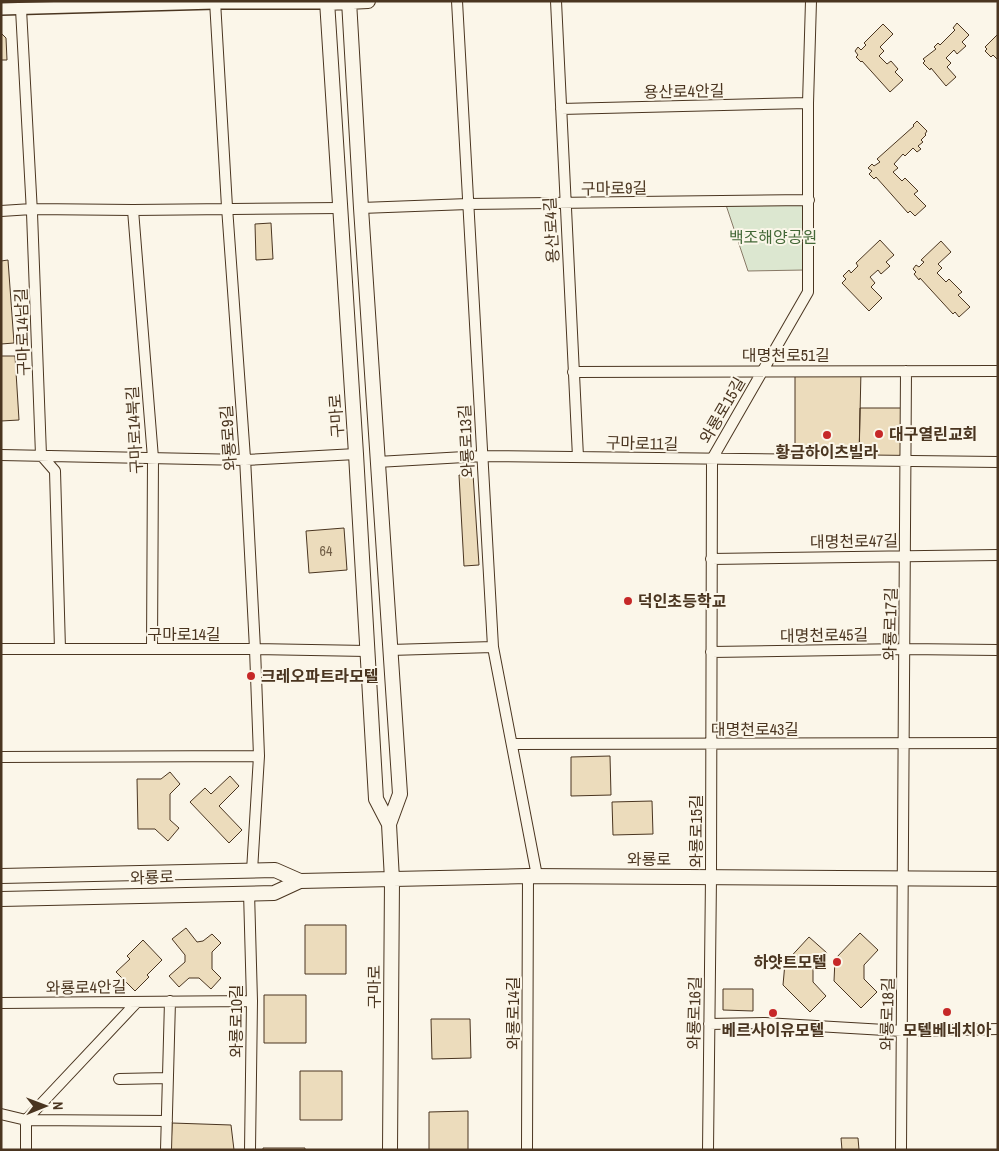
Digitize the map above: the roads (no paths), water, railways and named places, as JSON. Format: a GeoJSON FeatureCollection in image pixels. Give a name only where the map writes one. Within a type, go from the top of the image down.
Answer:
{"type":"FeatureCollection","features":[{"type":"Feature","properties":{"kind":"main road"},"geometry":{"type":"LineString","coordinates":[[327,2],[368,1]]}},
{"type":"Feature","properties":{"kind":"main road","name":"구마로"},"geometry":{"type":"LineString","coordinates":[[327,2],[376,799],[389,824]]}},
{"type":"Feature","properties":{"kind":"main road","name":"구마로"},"geometry":{"type":"LineString","coordinates":[[349,2],[360,208],[400,794],[389,824],[392,880],[390,1150]]}},
{"type":"Feature","properties":{"kind":"main road","name":"와룡로"},"geometry":{"type":"LineString","coordinates":[[1,876],[275,870],[300,881]]}},
{"type":"Feature","properties":{"kind":"main road","name":"와룡로"},"geometry":{"type":"LineString","coordinates":[[1,899],[249,892],[274,893],[300,881],[533,876],[998,879]]}},
{"type":"Feature","properties":{"kind":"street","name":"와룡로13길"},"geometry":{"type":"LineString","coordinates":[[457,1],[493,647],[512,744],[533,876]]}},
{"type":"Feature","properties":{"kind":"street","name":"용산로4길"},"geometry":{"type":"LineString","coordinates":[[556,1],[578,457]]}},
{"type":"Feature","properties":{"kind":"street","name":"와룡로15길"},"geometry":{"type":"LineString","coordinates":[[711,877],[712,459],[808,292],[808,103],[811,1]]}},
{"type":"Feature","properties":{"kind":"street","name":"와룡로9길"},"geometry":{"type":"LineString","coordinates":[[215,2],[256,649],[259,756],[252,871]]}},
{"type":"Feature","properties":{"kind":"street"},"geometry":{"type":"LineString","coordinates":[[1,9],[25,6],[327,2]]}},
{"type":"Feature","properties":{"kind":"street","name":"구마로14남길"},"geometry":{"type":"LineString","coordinates":[[25,6],[41,455]]}},
{"type":"Feature","properties":{"kind":"street","name":"용산로4안길"},"geometry":{"type":"LineString","coordinates":[[561,108],[808,103]]}},
{"type":"Feature","properties":{"kind":"street","name":"구마로9길"},"geometry":{"type":"LineString","coordinates":[[360,208],[468,204],[809,200]]}},
{"type":"Feature","properties":{"kind":"street"},"geometry":{"type":"LineString","coordinates":[[1,210],[340,208]]}},
{"type":"Feature","properties":{"kind":"street","name":"구마로14북길"},"geometry":{"type":"LineString","coordinates":[[133,210],[152,458],[152,649]]}},
{"type":"Feature","properties":{"kind":"street","name":"대명천로51길"},"geometry":{"type":"LineString","coordinates":[[573,372],[762,370],[998,371]]}},
{"type":"Feature","properties":{"kind":"street","name":"와룡로17길"},"geometry":{"type":"LineString","coordinates":[[904,878],[906,370]]}},
{"type":"Feature","properties":{"kind":"street"},"geometry":{"type":"LineString","coordinates":[[1,455],[245,460],[356,454]]}},
{"type":"Feature","properties":{"kind":"street"},"geometry":{"type":"LineString","coordinates":[[41,455],[54,471],[60,649]]}},
{"type":"Feature","properties":{"kind":"street","name":"구마로11길"},"geometry":{"type":"LineString","coordinates":[[377,462],[482,456],[998,462]]}},
{"type":"Feature","properties":{"kind":"street","name":"대명천로47길"},"geometry":{"type":"LineString","coordinates":[[711,559],[998,555]]}},
{"type":"Feature","properties":{"kind":"street"},"geometry":{"type":"LineString","coordinates":[[390,650],[493,647]]}},
{"type":"Feature","properties":{"kind":"street","name":"구마로14길"},"geometry":{"type":"LineString","coordinates":[[1,649],[366,651]]}},
{"type":"Feature","properties":{"kind":"street","name":"대명천로45길"},"geometry":{"type":"LineString","coordinates":[[711,652],[904,649],[998,650]]}},
{"type":"Feature","properties":{"kind":"street","name":"대명천로43길"},"geometry":{"type":"LineString","coordinates":[[512,744],[998,743]]}},
{"type":"Feature","properties":{"kind":"street"},"geometry":{"type":"LineString","coordinates":[[1,757],[259,756]]}},
{"type":"Feature","properties":{"kind":"street","name":"와룡로14길"},"geometry":{"type":"LineString","coordinates":[[527,1150],[533,876]]}},
{"type":"Feature","properties":{"kind":"street","name":"와룡로16길"},"geometry":{"type":"LineString","coordinates":[[708,1150],[711,877]]}},
{"type":"Feature","properties":{"kind":"street","name":"와룡로18길"},"geometry":{"type":"LineString","coordinates":[[901,1150],[904,878]]}},
{"type":"Feature","properties":{"kind":"street","name":"와룡로10길"},"geometry":{"type":"LineString","coordinates":[[249,892],[252,1001],[250,1150]]}},
{"type":"Feature","properties":{"kind":"street","name":"와룡로4안길"},"geometry":{"type":"LineString","coordinates":[[1,1003],[252,1001]]}},
{"type":"Feature","properties":{"kind":"street"},"geometry":{"type":"LineString","coordinates":[[26,1150],[26,1120],[137,1002]]}},
{"type":"Feature","properties":{"kind":"street"},"geometry":{"type":"LineString","coordinates":[[166,1150],[170,1002]]}},
{"type":"Feature","properties":{"kind":"street"},"geometry":{"type":"LineString","coordinates":[[709,1024],[765,1023],[902,1031],[998,1029]]}},
{"type":"Feature","properties":{"kind":"street"},"geometry":{"type":"LineString","coordinates":[[119,1078],[168,1078]]}},
{"type":"Feature","properties":{"kind":"street"},"geometry":{"type":"LineString","coordinates":[[1,1114],[26,1120],[167,1121]]}},
{"type":"Feature","properties":{"kind":"place","name":"대구열린교회"},"geometry":{"type":"Point","coordinates":[879,434]}},
{"type":"Feature","properties":{"kind":"place","name":"황금하이츠빌라"},"geometry":{"type":"Point","coordinates":[827,435]}},
{"type":"Feature","properties":{"kind":"place","name":"덕인초등학교"},"geometry":{"type":"Point","coordinates":[628,601]}},
{"type":"Feature","properties":{"kind":"place","name":"크레오파트라모텔"},"geometry":{"type":"Point","coordinates":[251,676]}},
{"type":"Feature","properties":{"kind":"place","name":"하얏트모텔"},"geometry":{"type":"Point","coordinates":[837,962]}},
{"type":"Feature","properties":{"kind":"place","name":"모텔베네치아"},"geometry":{"type":"Point","coordinates":[947,1012]}},
{"type":"Feature","properties":{"kind":"place","name":"베르사이유모텔"},"geometry":{"type":"Point","coordinates":[773,1013]}},
{"type":"Feature","properties":{"kind":"park label","name":"백조해양공원"},"geometry":{"type":"Point","coordinates":[773,237]}}]}
